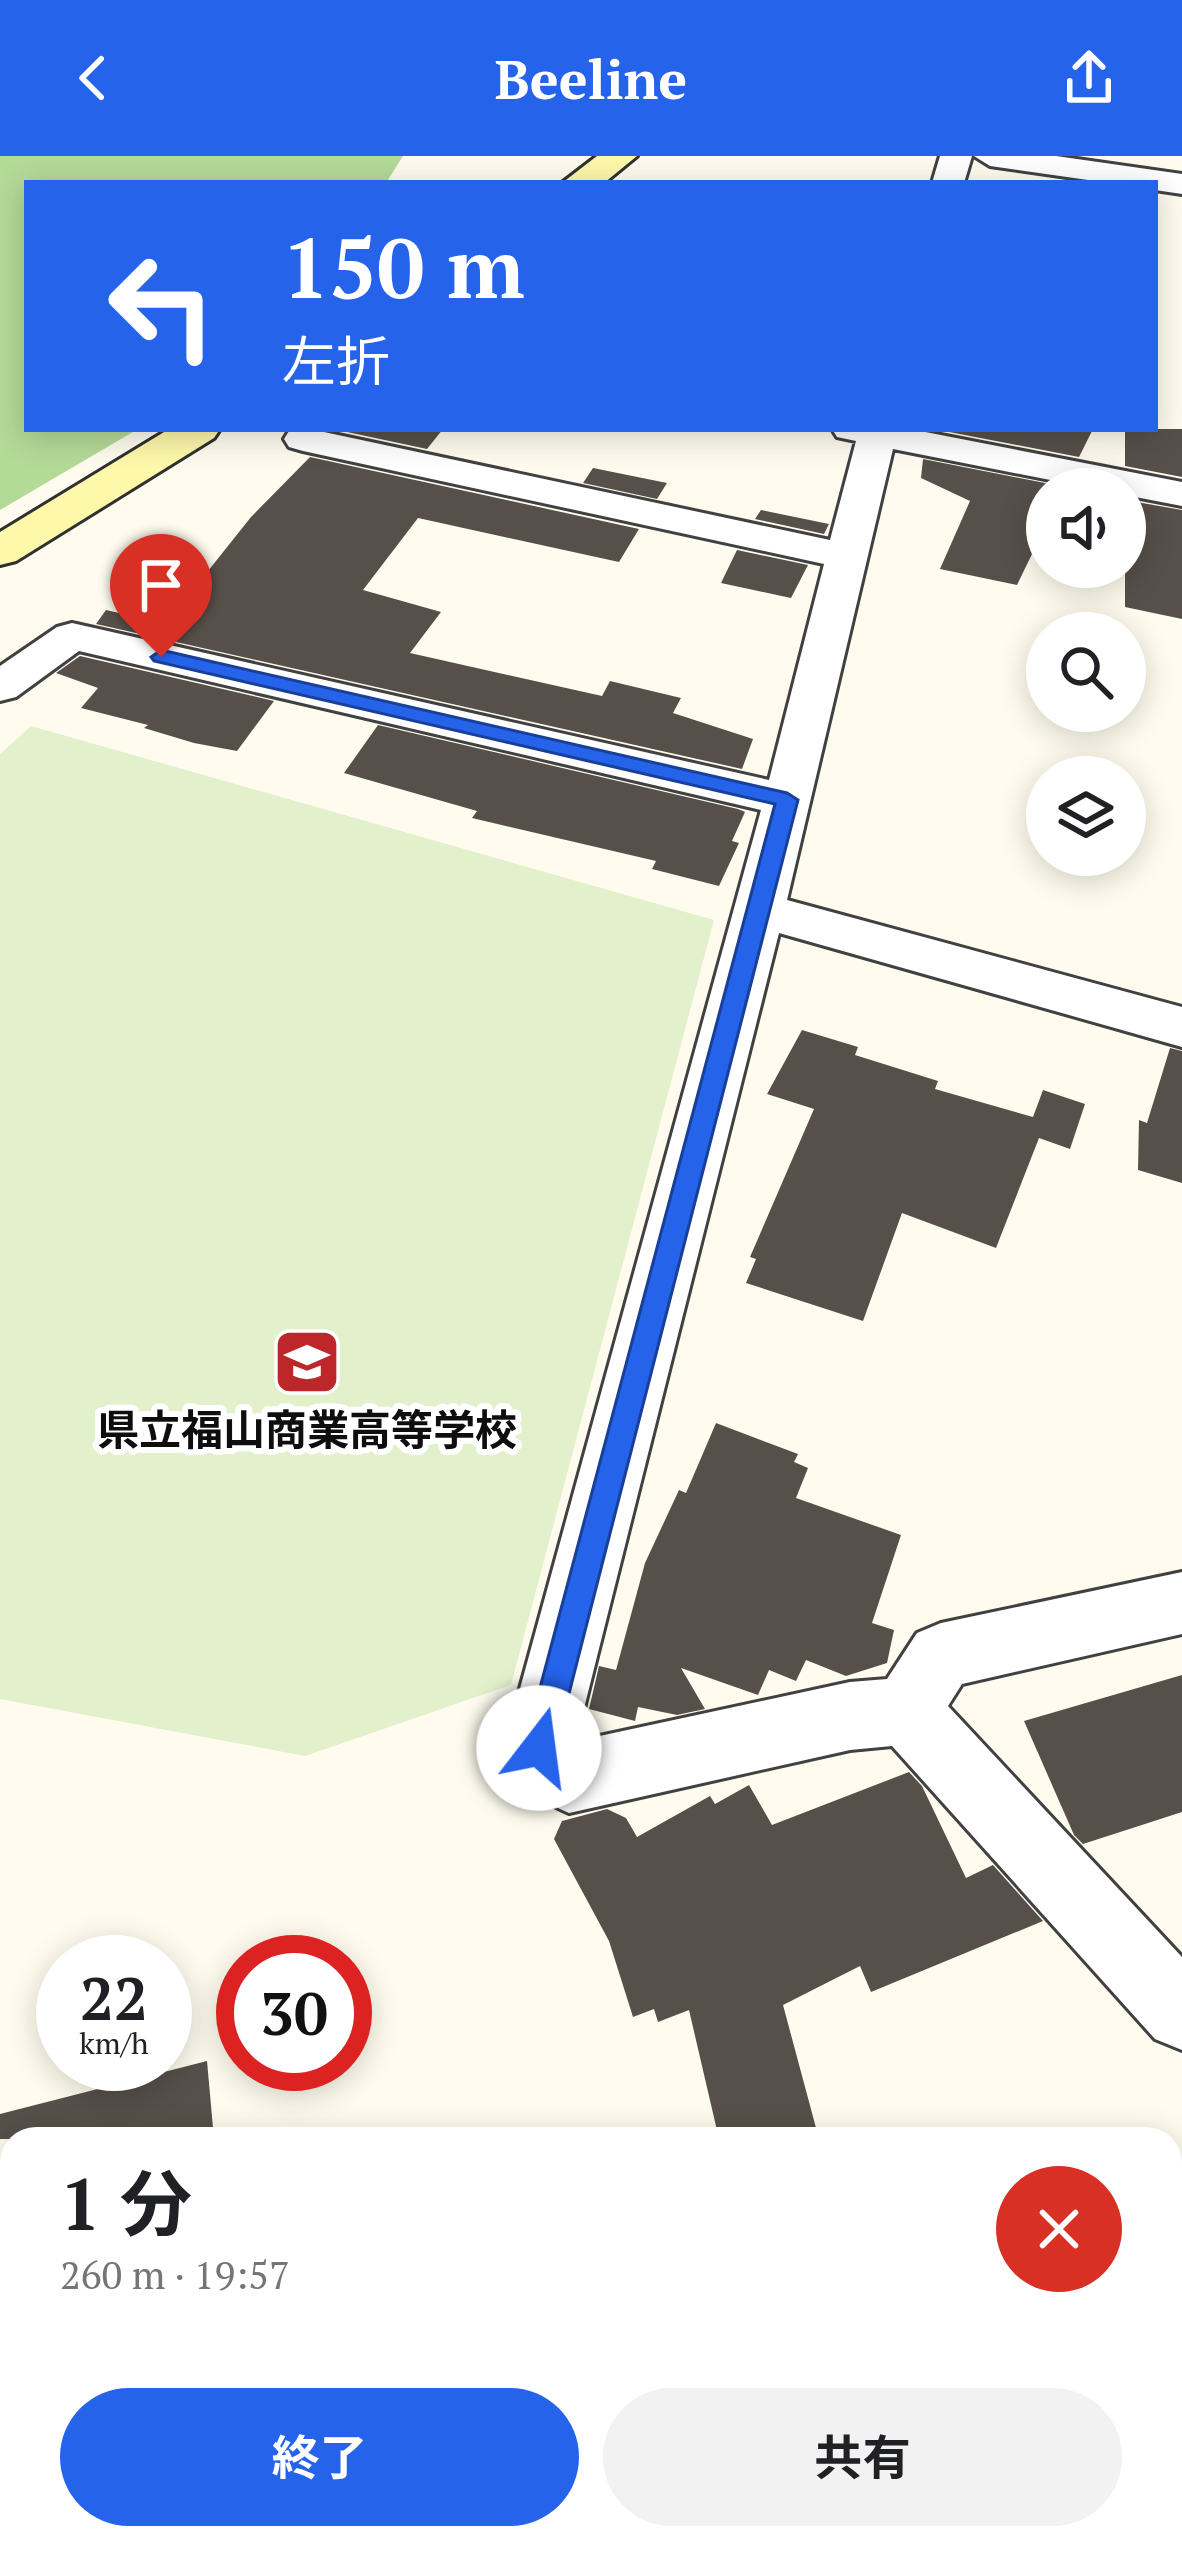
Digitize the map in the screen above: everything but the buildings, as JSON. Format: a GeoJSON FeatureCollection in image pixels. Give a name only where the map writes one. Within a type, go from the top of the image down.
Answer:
{"type":"FeatureCollection","features":[{"type":"Feature","properties":{"kind":"street"},"geometry":{"type":"LineString","coordinates":[[584,180],[620,156]]}},
{"type":"Feature","properties":{"kind":"street"},"geometry":{"type":"LineString","coordinates":[[990,156],[1155,180]]}},
{"type":"Feature","properties":{"kind":"street"},"geometry":{"type":"LineString","coordinates":[[0,551],[194,432]]}},
{"type":"Feature","properties":{"kind":"street"},"geometry":{"type":"LineString","coordinates":[[868,432],[846,556],[760,910],[539,1748],[569,1778],[850,1716],[906,1711]]}},
{"type":"Feature","properties":{"kind":"street"},"geometry":{"type":"LineString","coordinates":[[873,432],[1182,494]]}},
{"type":"Feature","properties":{"kind":"street"},"geometry":{"type":"LineString","coordinates":[[303,439],[846,556]]}},
{"type":"Feature","properties":{"kind":"street"},"geometry":{"type":"LineString","coordinates":[[0,687],[72,636],[787,800]]}},
{"type":"Feature","properties":{"kind":"street"},"geometry":{"type":"LineString","coordinates":[[760,910],[1182,1027]]}},
{"type":"Feature","properties":{"kind":"street"},"geometry":{"type":"LineString","coordinates":[[906,1711],[941,1656],[1182,1603]]}},
{"type":"Feature","properties":{"kind":"street"},"geometry":{"type":"LineString","coordinates":[[906,1711],[1182,2012]]}},
{"type":"Feature","properties":{"kind":"green space"},"geometry":{"type":"Polygon","coordinates":[[[0,156],[403,156],[388,180],[24,180],[24,432],[133,432],[0,510],[0,156]]]}},
{"type":"Feature","properties":{"kind":"green space","name":"県立福山商業高等学校"},"geometry":{"type":"Polygon","coordinates":[[[31,726],[714,920],[511,1685],[305,1756],[0,1699],[0,754],[31,726]]]}},
{"type":"Feature","properties":{"kind":"place","name":"県立福山商業高等学校"},"geometry":{"type":"Point","coordinates":[307,1362]}},
{"type":"Feature","properties":{"kind":"route"},"geometry":{"type":"LineString","coordinates":[[161,657],[787,800],[539,1748]]}}]}
